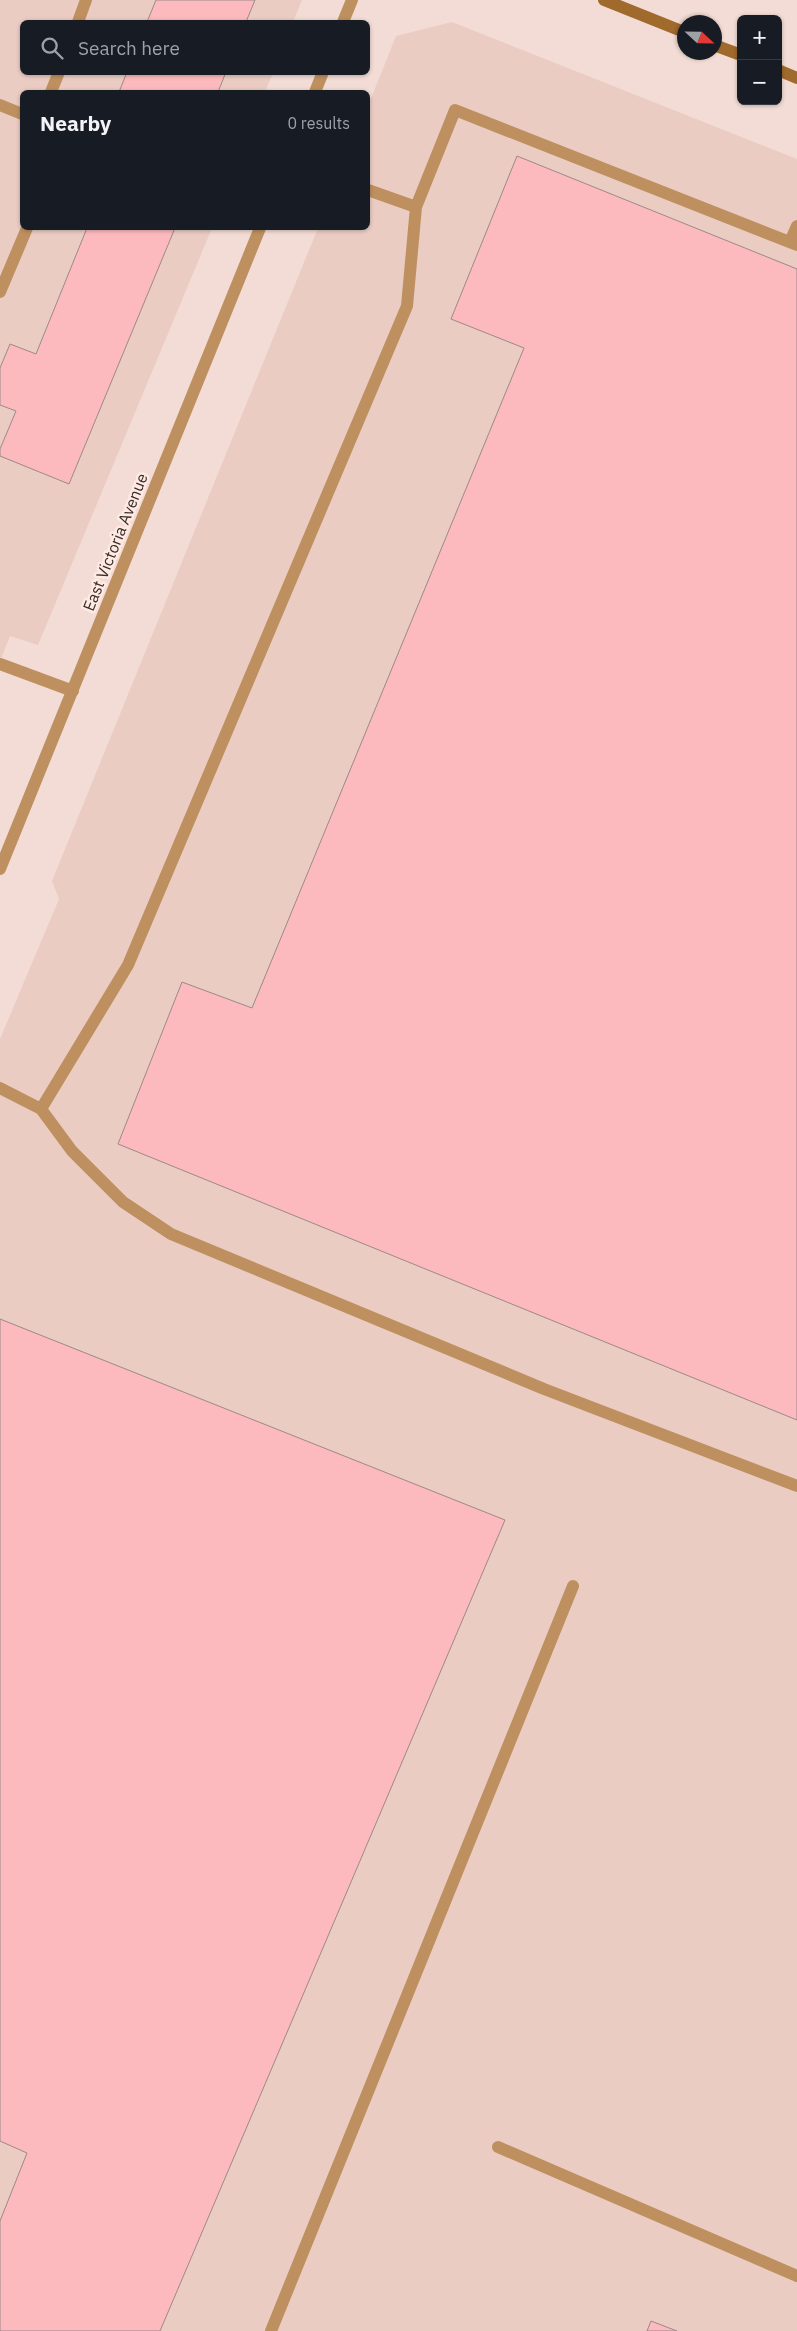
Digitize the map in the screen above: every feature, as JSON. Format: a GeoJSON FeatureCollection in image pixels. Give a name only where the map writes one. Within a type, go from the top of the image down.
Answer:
{"type":"FeatureCollection","features":[{"type":"Feature","properties":{"kind":"main road"},"geometry":{"type":"LineString","coordinates":[[604,0],[677,29]]}},
{"type":"Feature","properties":{"kind":"main road"},"geometry":{"type":"LineString","coordinates":[[722,48],[737,54]]}},
{"type":"Feature","properties":{"kind":"main road"},"geometry":{"type":"LineString","coordinates":[[782,72],[797,78]]}},
{"type":"Feature","properties":{"kind":"street"},"geometry":{"type":"LineString","coordinates":[[79,20],[86,0]]}},
{"type":"Feature","properties":{"kind":"street"},"geometry":{"type":"LineString","coordinates":[[344,20],[352,0]]}},
{"type":"Feature","properties":{"kind":"street"},"geometry":{"type":"LineString","coordinates":[[52,90],[58,75]]}},
{"type":"Feature","properties":{"kind":"street"},"geometry":{"type":"LineString","coordinates":[[316,90],[322,75]]}},
{"type":"Feature","properties":{"kind":"street"},"geometry":{"type":"LineString","coordinates":[[0,105],[20,113]]}},
{"type":"Feature","properties":{"kind":"street"},"geometry":{"type":"LineString","coordinates":[[41,1109],[128,965],[407,306],[416,207],[455,110],[793,244],[797,226]]}},
{"type":"Feature","properties":{"kind":"street"},"geometry":{"type":"LineString","coordinates":[[370,191],[416,207]]}},
{"type":"Feature","properties":{"kind":"street"},"geometry":{"type":"LineString","coordinates":[[0,292],[26,230]]}},
{"type":"Feature","properties":{"kind":"street","name":"East Victoria Avenue"},"geometry":{"type":"LineString","coordinates":[[0,869],[259,230]]}},
{"type":"Feature","properties":{"kind":"street"},"geometry":{"type":"LineString","coordinates":[[0,664],[73,691]]}},
{"type":"Feature","properties":{"kind":"street"},"geometry":{"type":"LineString","coordinates":[[0,1088],[41,1109],[72,1151],[124,1202],[171,1234],[544,1389],[797,1486]]}},
{"type":"Feature","properties":{"kind":"street"},"geometry":{"type":"LineString","coordinates":[[271,2331],[573,1586]]}},
{"type":"Feature","properties":{"kind":"street"},"geometry":{"type":"LineString","coordinates":[[498,2147],[797,2276]]}},
{"type":"Feature","properties":{"kind":"shaded area"},"geometry":{"type":"Polygon","coordinates":[[[0,0],[302,0],[294,20],[20,20],[20,75],[272,75],[266,90],[20,90],[20,230],[211,230],[38,645],[10,636],[0,661],[0,0]]]}},
{"type":"Feature","properties":{"kind":"shaded area"},"geometry":{"type":"Polygon","coordinates":[[[452,22],[797,159],[797,2331],[0,2331],[0,1039],[59,899],[52,881],[317,230],[370,230],[370,101],[396,36],[452,22]]]}},
{"type":"Feature","properties":{"kind":"building"},"geometry":{"type":"Polygon","coordinates":[[[156,0],[255,0],[247,20],[148,20],[156,0]]]}},
{"type":"Feature","properties":{"kind":"building"},"geometry":{"type":"Polygon","coordinates":[[[126,75],[225,75],[219,90],[120,90],[126,75]]]}},
{"type":"Feature","properties":{"kind":"building"},"geometry":{"type":"Polygon","coordinates":[[[517,156],[797,269],[797,1420],[118,1144],[182,982],[252,1008],[524,348],[451,319],[517,156]]]}},
{"type":"Feature","properties":{"kind":"building"},"geometry":{"type":"Polygon","coordinates":[[[86,230],[174,230],[69,484],[0,456],[0,449],[16,411],[0,405],[0,368],[10,344],[36,354],[86,230]]]}},
{"type":"Feature","properties":{"kind":"building"},"geometry":{"type":"Polygon","coordinates":[[[0,1319],[505,1520],[160,2331],[0,2331],[0,2221],[27,2153],[0,2141],[0,1319]]]}},
{"type":"Feature","properties":{"kind":"building"},"geometry":{"type":"Polygon","coordinates":[[[651,2321],[677,2331],[647,2331],[651,2321]]]}}]}
